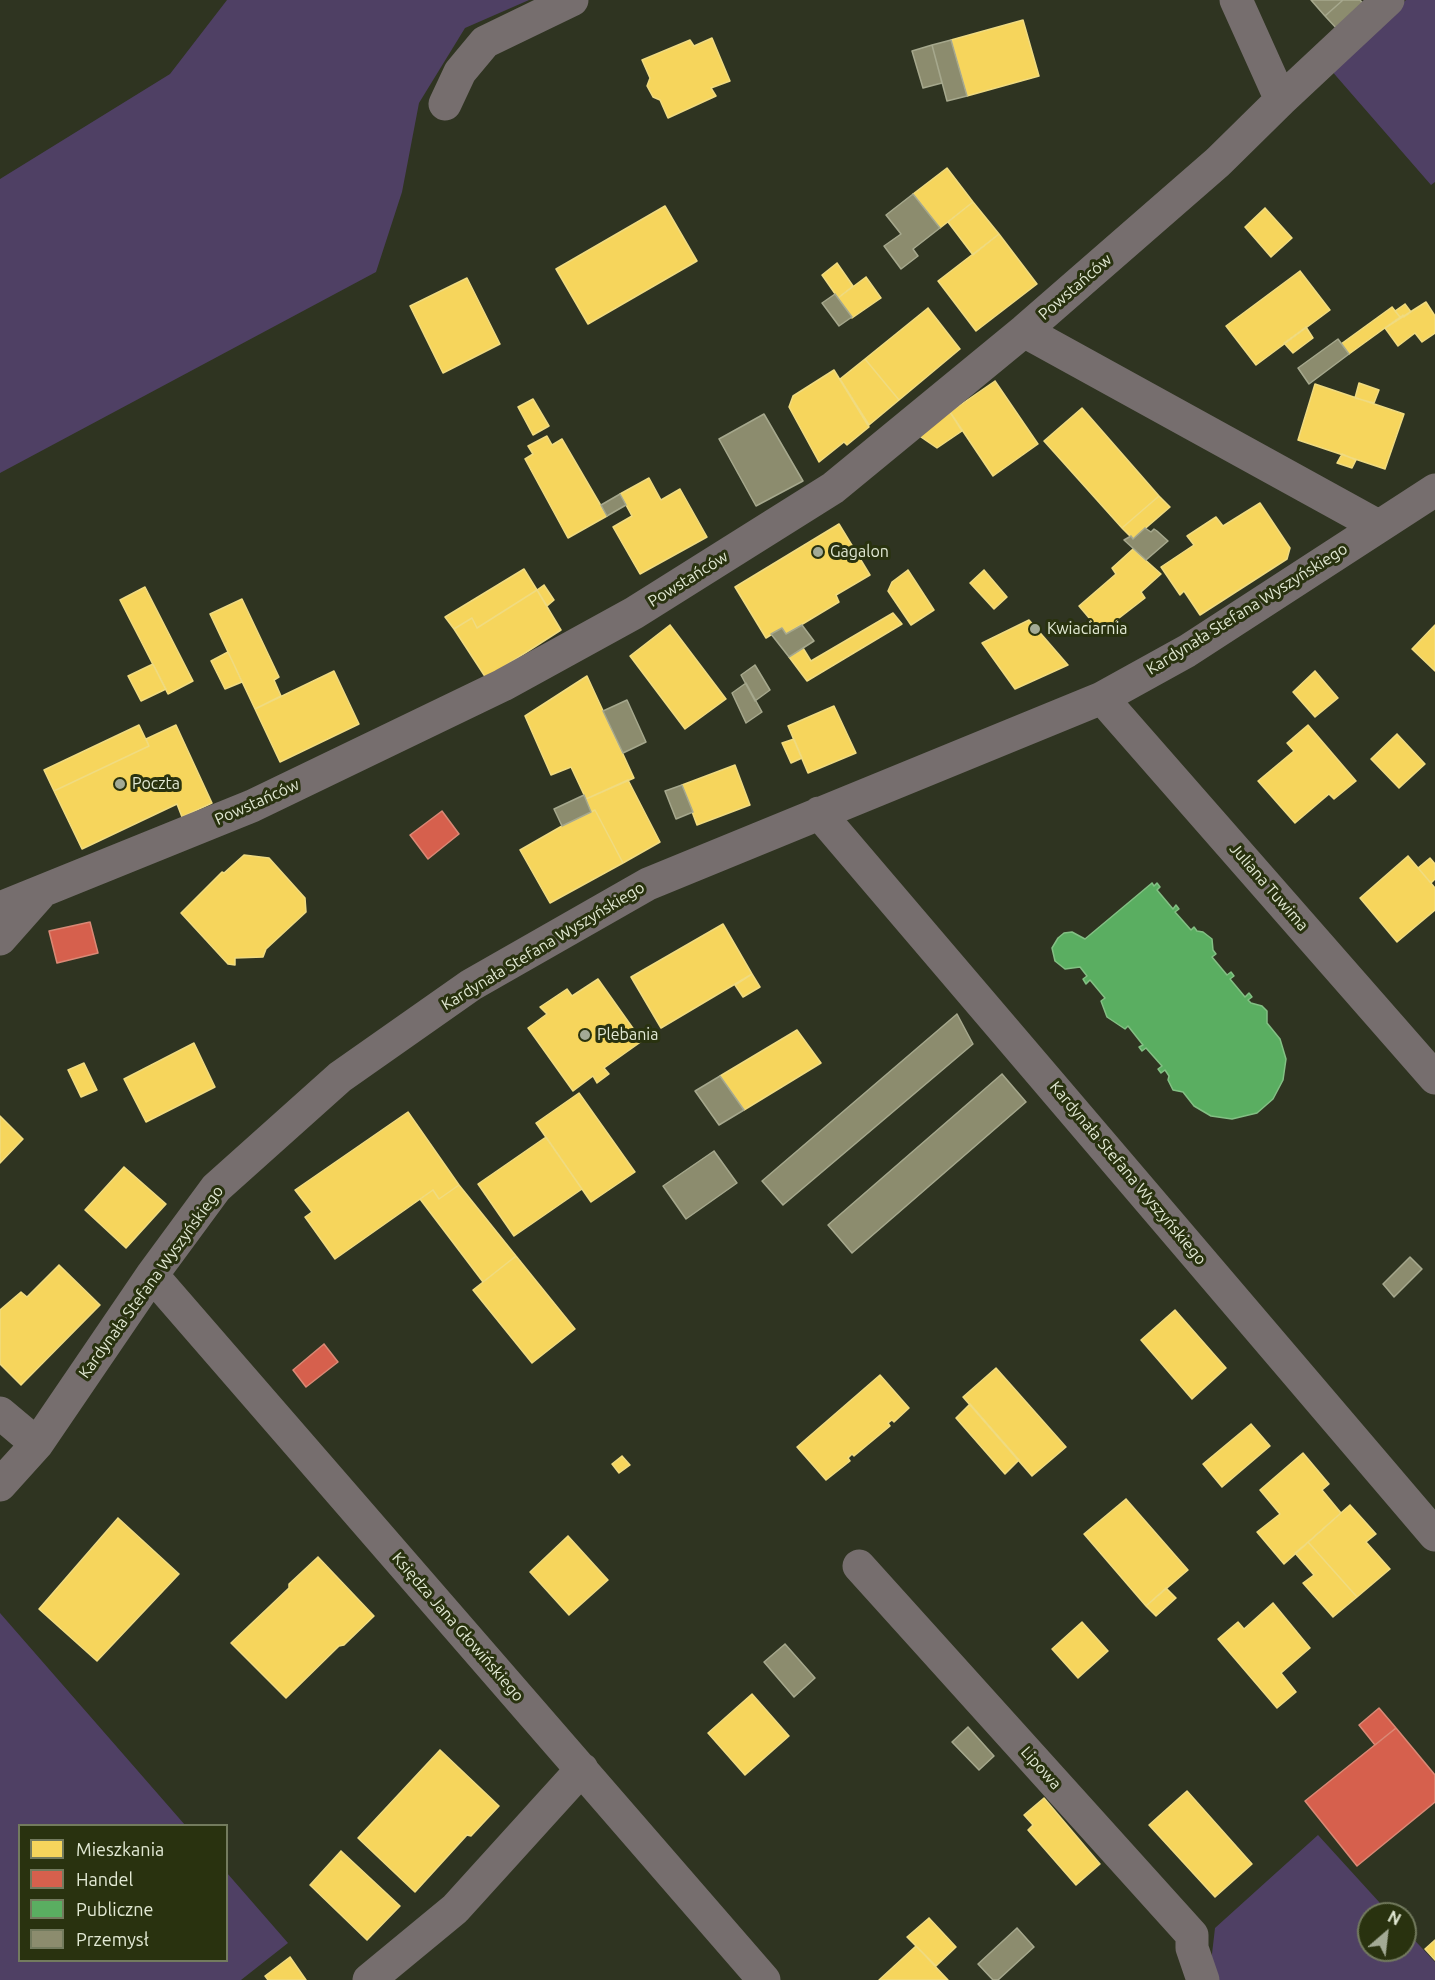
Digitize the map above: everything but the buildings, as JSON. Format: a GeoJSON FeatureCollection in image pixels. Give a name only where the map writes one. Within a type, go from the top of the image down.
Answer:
{"type":"FeatureCollection","features":[{"type":"Feature","properties":{"kind":"street"},"geometry":{"type":"LineString","coordinates":[[445,104],[460,72],[485,42],[572,0]]}},
{"type":"Feature","properties":{"kind":"street"},"geometry":{"type":"LineString","coordinates":[[1236,0],[1281,100]]}},
{"type":"Feature","properties":{"kind":"street","name":"Powstańców"},"geometry":{"type":"LineString","coordinates":[[0,908],[252,806],[503,685],[634,614],[833,488],[1024,331],[1218,162],[1388,0]]}},
{"type":"Feature","properties":{"kind":"street"},"geometry":{"type":"LineString","coordinates":[[1024,331],[1378,526]]}},
{"type":"Feature","properties":{"kind":"street","name":"Kardynała Stefana Wyszyńskiego"},"geometry":{"type":"LineString","coordinates":[[0,1485],[37,1444],[152,1275],[216,1188],[340,1077],[471,985],[648,884],[1102,698],[1187,651],[1435,490]]}},
{"type":"Feature","properties":{"kind":"street","name":"Juliana Tuwima"},"geometry":{"type":"LineString","coordinates":[[1102,698],[1435,1078]]}},
{"type":"Feature","properties":{"kind":"street","name":"Kardynała Stefana Wyszyńskiego"},"geometry":{"type":"LineString","coordinates":[[819,813],[1435,1535]]}},
{"type":"Feature","properties":{"kind":"street"},"geometry":{"type":"LineString","coordinates":[[0,939],[43,890]]}},
{"type":"Feature","properties":{"kind":"street","name":"Księdza Jana Głowińskiego"},"geometry":{"type":"LineString","coordinates":[[152,1275],[764,1980]]}},
{"type":"Feature","properties":{"kind":"street"},"geometry":{"type":"LineString","coordinates":[[0,1413],[37,1444]]}},
{"type":"Feature","properties":{"kind":"street","name":"Lipowa"},"geometry":{"type":"LineString","coordinates":[[859,1566],[1192,1935],[1192,1948],[1203,1980]]}},
{"type":"Feature","properties":{"kind":"street"},"geometry":{"type":"LineString","coordinates":[[369,1980],[455,1909],[582,1769]]}},
{"type":"Feature","properties":{"kind":"shaded area"},"geometry":{"type":"Polygon","coordinates":[[[227,0],[529,0],[465,28],[419,103],[402,192],[376,272],[0,473],[0,179],[170,74],[227,0]]]}},
{"type":"Feature","properties":{"kind":"shaded area"},"geometry":{"type":"Polygon","coordinates":[[[1406,0],[1435,0],[1435,182],[1431,185],[1330,69],[1406,0]]]}},
{"type":"Feature","properties":{"kind":"shaded area"},"geometry":{"type":"Polygon","coordinates":[[[0,1613],[184,1824],[18,1824],[18,1962],[228,1962],[228,1874],[288,1943],[241,1980],[0,1980],[0,1613]]]}},
{"type":"Feature","properties":{"kind":"shaded area"},"geometry":{"type":"Polygon","coordinates":[[[1318,1835],[1379,1902],[1357,1902],[1357,1962],[1417,1962],[1417,1943],[1435,1962],[1435,1980],[1209,1980],[1215,1928],[1318,1835]]]}},
{"type":"Feature","properties":{"kind":"place","name":"Gagalon"},"geometry":{"type":"Point","coordinates":[818,552]}},
{"type":"Feature","properties":{"kind":"place","name":"Kwiaciarnia"},"geometry":{"type":"Point","coordinates":[1035,629]}},
{"type":"Feature","properties":{"kind":"place","name":"Poczta"},"geometry":{"type":"Point","coordinates":[120,784]}},
{"type":"Feature","properties":{"kind":"place","name":"Plebania"},"geometry":{"type":"Point","coordinates":[585,1035]}}]}
